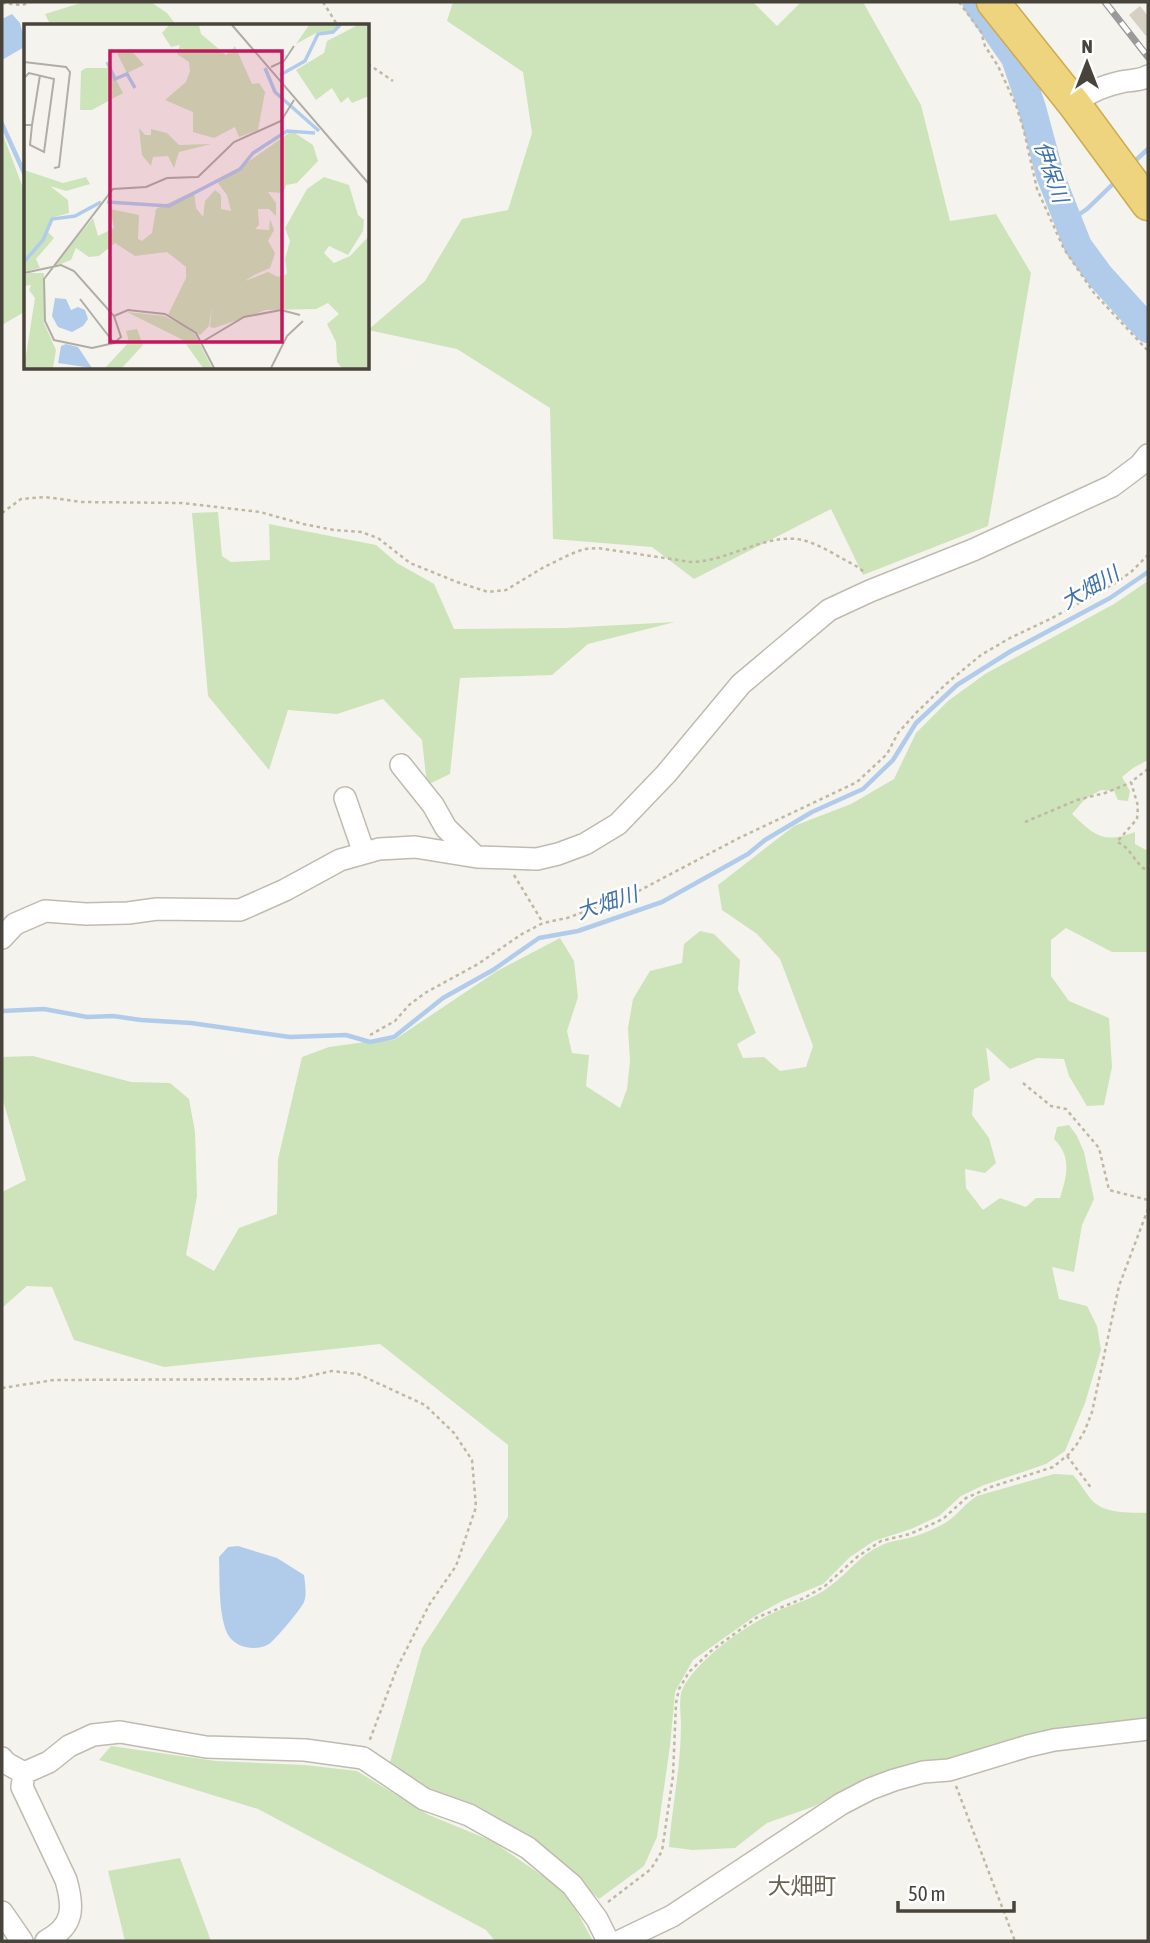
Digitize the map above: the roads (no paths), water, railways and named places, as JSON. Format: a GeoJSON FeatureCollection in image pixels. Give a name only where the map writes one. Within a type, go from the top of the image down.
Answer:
{"type":"FeatureCollection","features":[{"type":"Feature","properties":{"kind":"highway"},"geometry":{"type":"LineString","coordinates":[[993,2],[1075,105],[1148,204]]}},
{"type":"Feature","properties":{"kind":"street"},"geometry":{"type":"LineString","coordinates":[[1075,105],[1082,97],[1103,87],[1148,76]]}},
{"type":"Feature","properties":{"kind":"street"},"geometry":{"type":"LineString","coordinates":[[2,938],[15,925],[45,911],[86,914],[157,909],[240,910],[285,890],[340,860],[379,849],[415,847],[475,856],[537,859],[585,844],[618,824],[666,774],[741,684],[829,610],[973,550],[1112,486],[1140,465],[1148,455]]}},
{"type":"Feature","properties":{"kind":"street"},"geometry":{"type":"LineString","coordinates":[[401,765],[433,805],[446,828],[475,856]]}},
{"type":"Feature","properties":{"kind":"street"},"geometry":{"type":"LineString","coordinates":[[345,798],[364,853]]}},
{"type":"Feature","properties":{"kind":"street"},"geometry":{"type":"LineString","coordinates":[[620,1941],[672,1916],[841,1804],[870,1789],[923,1772],[949,1770],[1054,1740],[1148,1729]]}},
{"type":"Feature","properties":{"kind":"street"},"geometry":{"type":"LineString","coordinates":[[24,1773],[49,1762],[69,1746],[93,1735],[120,1732],[206,1747],[305,1750],[363,1758],[424,1799],[469,1815],[528,1848],[572,1885],[597,1919],[608,1941]]}},
{"type":"Feature","properties":{"kind":"street"},"geometry":{"type":"LineString","coordinates":[[2,1758],[24,1773]]}},
{"type":"Feature","properties":{"kind":"street"},"geometry":{"type":"LineString","coordinates":[[24,1773],[22,1787],[66,1880],[72,1908],[69,1920],[62,1930],[46,1941]]}},
{"type":"Feature","properties":{"kind":"street"},"geometry":{"type":"LineString","coordinates":[[2,1912],[22,1941]]}},
{"type":"Feature","properties":{"kind":"water"},"geometry":{"type":"Polygon","coordinates":[[[12,14],[20,23],[24,47],[2,60],[2,19],[12,14]]]}},
{"type":"Feature","properties":{"kind":"water"},"geometry":{"type":"Polygon","coordinates":[[[238,1546],[277,1558],[304,1575],[304,1602],[269,1644],[258,1648],[240,1645],[230,1638],[222,1615],[219,1557],[228,1547],[238,1546]]]}},
{"type":"Feature","properties":{"kind":"waterway","name":"伊保川"},"geometry":{"type":"LineString","coordinates":[[976,2],[1015,58],[1050,175],[1078,246],[1100,276],[1148,329]]}},
{"type":"Feature","properties":{"kind":"waterway"},"geometry":{"type":"LineString","coordinates":[[2,124],[24,173]]}},
{"type":"Feature","properties":{"kind":"waterway"},"geometry":{"type":"LineString","coordinates":[[1136,160],[1148,149]]}},
{"type":"Feature","properties":{"kind":"waterway"},"geometry":{"type":"LineString","coordinates":[[1068,222],[1087,209],[1114,183]]}},
{"type":"Feature","properties":{"kind":"waterway","name":"大畑川"},"geometry":{"type":"LineString","coordinates":[[2,1011],[44,1009],[87,1017],[113,1016],[191,1023],[290,1037],[346,1035],[370,1042],[394,1037],[443,998],[493,970],[539,938],[578,931],[662,902],[748,854],[765,840],[812,812],[863,789],[893,760],[916,723],[957,685],[1011,651],[1110,598],[1148,572]]}},
{"type":"Feature","properties":{"kind":"railway"},"geometry":{"type":"LineString","coordinates":[[1105,2],[1148,57]]}},
{"type":"Feature","properties":{"kind":"district","name":"大畑町"},"geometry":{"type":"Point","coordinates":[802,1886]}}]}
